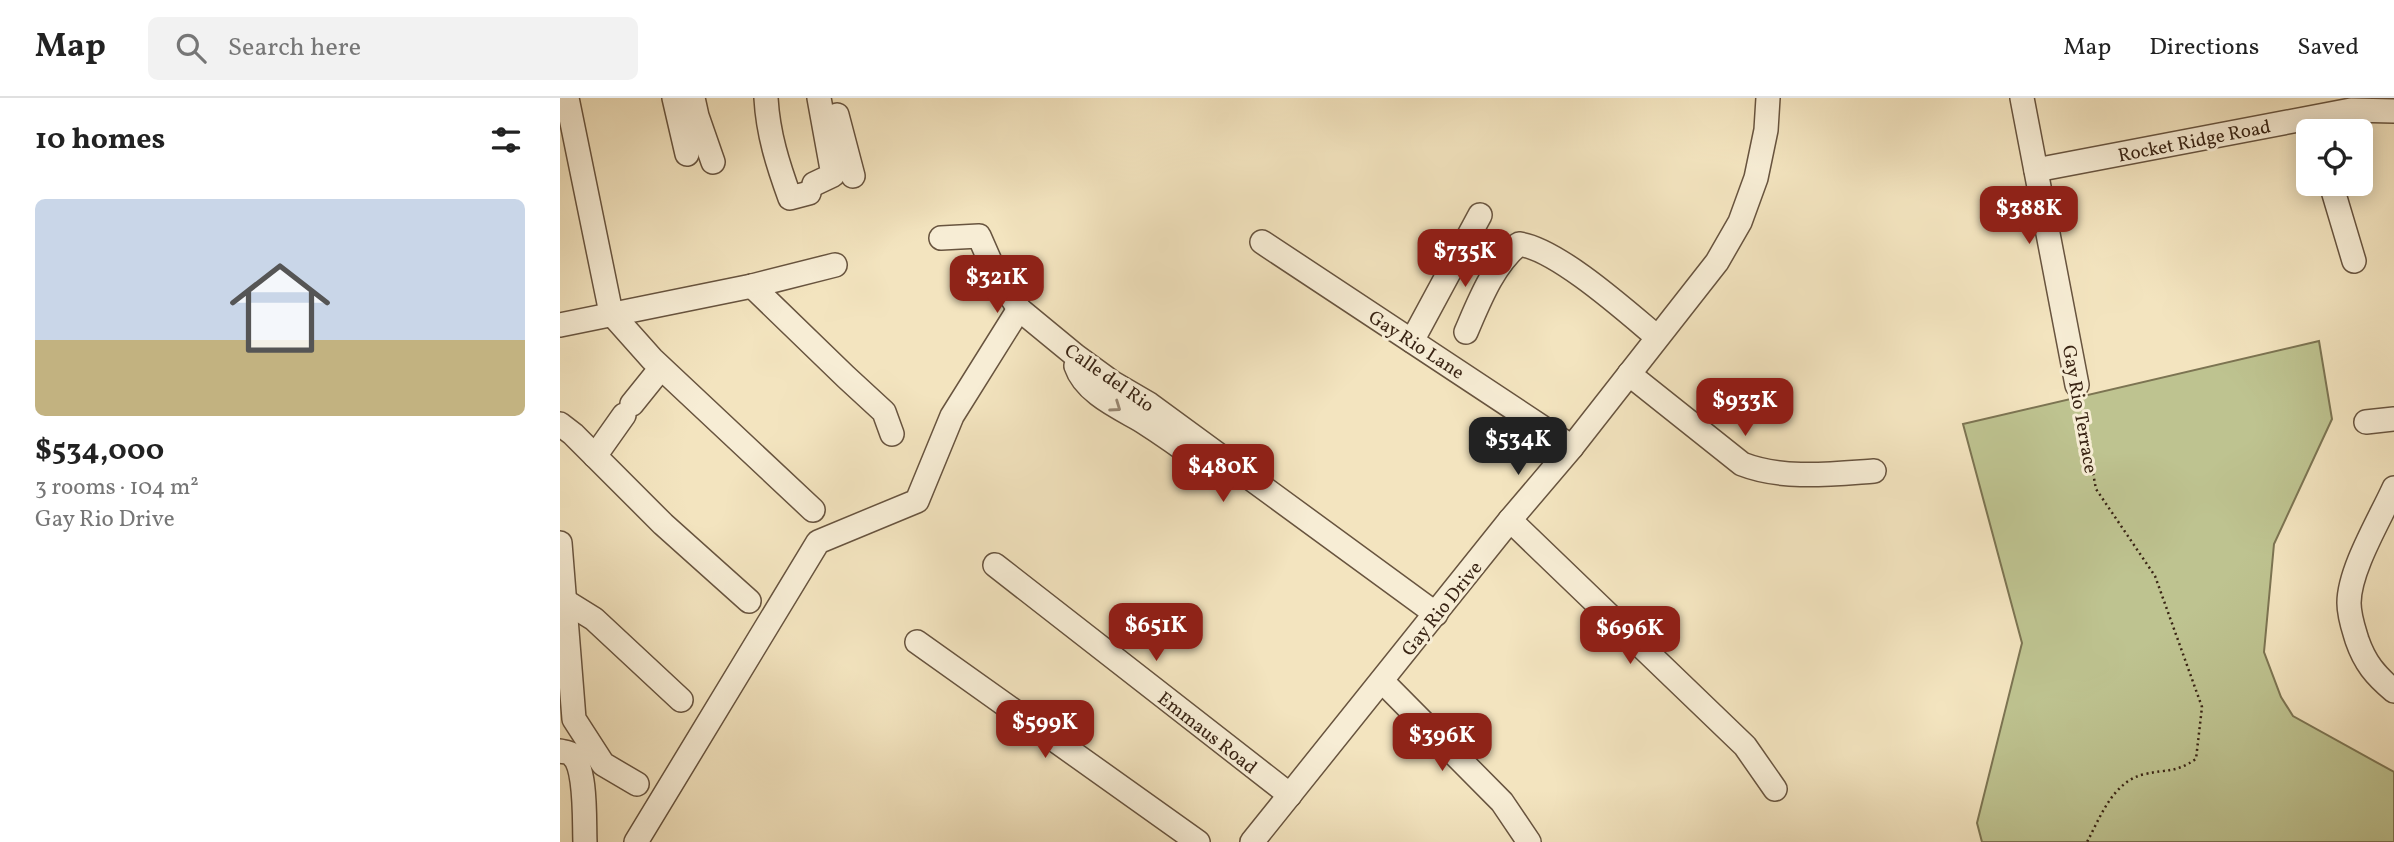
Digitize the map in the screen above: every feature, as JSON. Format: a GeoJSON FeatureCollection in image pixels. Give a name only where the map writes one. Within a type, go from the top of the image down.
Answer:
{"type":"FeatureCollection","features":[{"type":"Feature","properties":{"kind":"street"},"geometry":{"type":"LineString","coordinates":[[567,98],[611,313],[661,368],[813,510]]}},
{"type":"Feature","properties":{"kind":"street"},"geometry":{"type":"LineString","coordinates":[[674,98],[688,153]]}},
{"type":"Feature","properties":{"kind":"street"},"geometry":{"type":"LineString","coordinates":[[693,98],[712,162]]}},
{"type":"Feature","properties":{"kind":"street"},"geometry":{"type":"LineString","coordinates":[[766,98],[773,150],[790,198],[833,175],[819,98]]}},
{"type":"Feature","properties":{"kind":"street"},"geometry":{"type":"LineString","coordinates":[[834,98],[853,176]]}},
{"type":"Feature","properties":{"kind":"street","name":"Gay Rio Drive"},"geometry":{"type":"LineString","coordinates":[[1252,842],[1510,520],[1572,447],[1717,262],[1740,222],[1752,189],[1762,156],[1768,98]]}},
{"type":"Feature","properties":{"kind":"street","name":"Gay Rio Terrace"},"geometry":{"type":"LineString","coordinates":[[2022,98],[2077,386]]}},
{"type":"Feature","properties":{"kind":"street","name":"Rocket Ridge Road"},"geometry":{"type":"LineString","coordinates":[[2330,119],[2351,110],[2394,111]]}},
{"type":"Feature","properties":{"kind":"street","name":"Rocket Ridge Road"},"geometry":{"type":"LineString","coordinates":[[2036,170],[2296,128]]}},
{"type":"Feature","properties":{"kind":"street"},"geometry":{"type":"LineString","coordinates":[[2335,196],[2354,261]]}},
{"type":"Feature","properties":{"kind":"street"},"geometry":{"type":"LineString","coordinates":[[1412,341],[1480,215]]}},
{"type":"Feature","properties":{"kind":"street","name":"Calle del Rio"},"geometry":{"type":"LineString","coordinates":[[941,238],[979,236],[993,268],[1019,309],[1076,356],[1113,383],[1149,404],[1432,619]]}},
{"type":"Feature","properties":{"kind":"street","name":"Gay Rio Lane"},"geometry":{"type":"LineString","coordinates":[[1262,242],[1572,447]]}},
{"type":"Feature","properties":{"kind":"street"},"geometry":{"type":"LineString","coordinates":[[1465,332],[1486,288],[1511,250],[1519,244],[1530,245],[1582,276],[1657,337]]}},
{"type":"Feature","properties":{"kind":"street"},"geometry":{"type":"LineString","coordinates":[[560,325],[752,286],[835,265]]}},
{"type":"Feature","properties":{"kind":"street"},"geometry":{"type":"LineString","coordinates":[[752,286],[884,412],[892,434]]}},
{"type":"Feature","properties":{"kind":"street"},"geometry":{"type":"LineString","coordinates":[[636,842],[818,542],[917,501],[953,416],[1019,309]]}},
{"type":"Feature","properties":{"kind":"street"},"geometry":{"type":"LineString","coordinates":[[596,456],[661,368]]}},
{"type":"Feature","properties":{"kind":"street"},"geometry":{"type":"LineString","coordinates":[[1629,374],[1749,467],[1820,475],[1874,471]]}},
{"type":"Feature","properties":{"kind":"street"},"geometry":{"type":"LineString","coordinates":[[2366,422],[2394,419]]}},
{"type":"Feature","properties":{"kind":"street"},"geometry":{"type":"LineString","coordinates":[[560,424],[596,456],[663,524],[749,601]]}},
{"type":"Feature","properties":{"kind":"street"},"geometry":{"type":"LineString","coordinates":[[2394,488],[2359,563],[2349,600],[2350,620],[2364,659],[2375,675],[2394,691]]}},
{"type":"Feature","properties":{"kind":"street"},"geometry":{"type":"LineString","coordinates":[[1510,520],[1745,746],[1775,789]]}},
{"type":"Feature","properties":{"kind":"street"},"geometry":{"type":"LineString","coordinates":[[560,543],[565,601],[565,660],[574,719],[603,764],[637,785]]}},
{"type":"Feature","properties":{"kind":"street","name":"Emmaus Road"},"geometry":{"type":"LineString","coordinates":[[995,565],[1290,795]]}},
{"type":"Feature","properties":{"kind":"street"},"geometry":{"type":"LineString","coordinates":[[565,601],[593,619],[681,700]]}},
{"type":"Feature","properties":{"kind":"street"},"geometry":{"type":"LineString","coordinates":[[917,642],[1198,842]]}},
{"type":"Feature","properties":{"kind":"street"},"geometry":{"type":"LineString","coordinates":[[1382,681],[1502,802],[1529,842]]}},
{"type":"Feature","properties":{"kind":"street"},"geometry":{"type":"LineString","coordinates":[[565,752],[577,761],[583,788],[585,842]]}},
{"type":"Feature","properties":{"kind":"path","name":"Gay Rio Terrace"},"geometry":{"type":"LineString","coordinates":[[2077,386],[2096,489],[2155,576],[2202,708],[2196,759],[2180,769],[2143,774],[2122,784],[2104,808],[2087,842]]}},
{"type":"Feature","properties":{"kind":"green space"},"geometry":{"type":"Polygon","coordinates":[[[2319,341],[2332,419],[2274,544],[2264,652],[2281,697],[2293,716],[2394,772],[2394,842],[1982,842],[1977,823],[2022,643],[1963,424],[2319,341]]]}}]}
